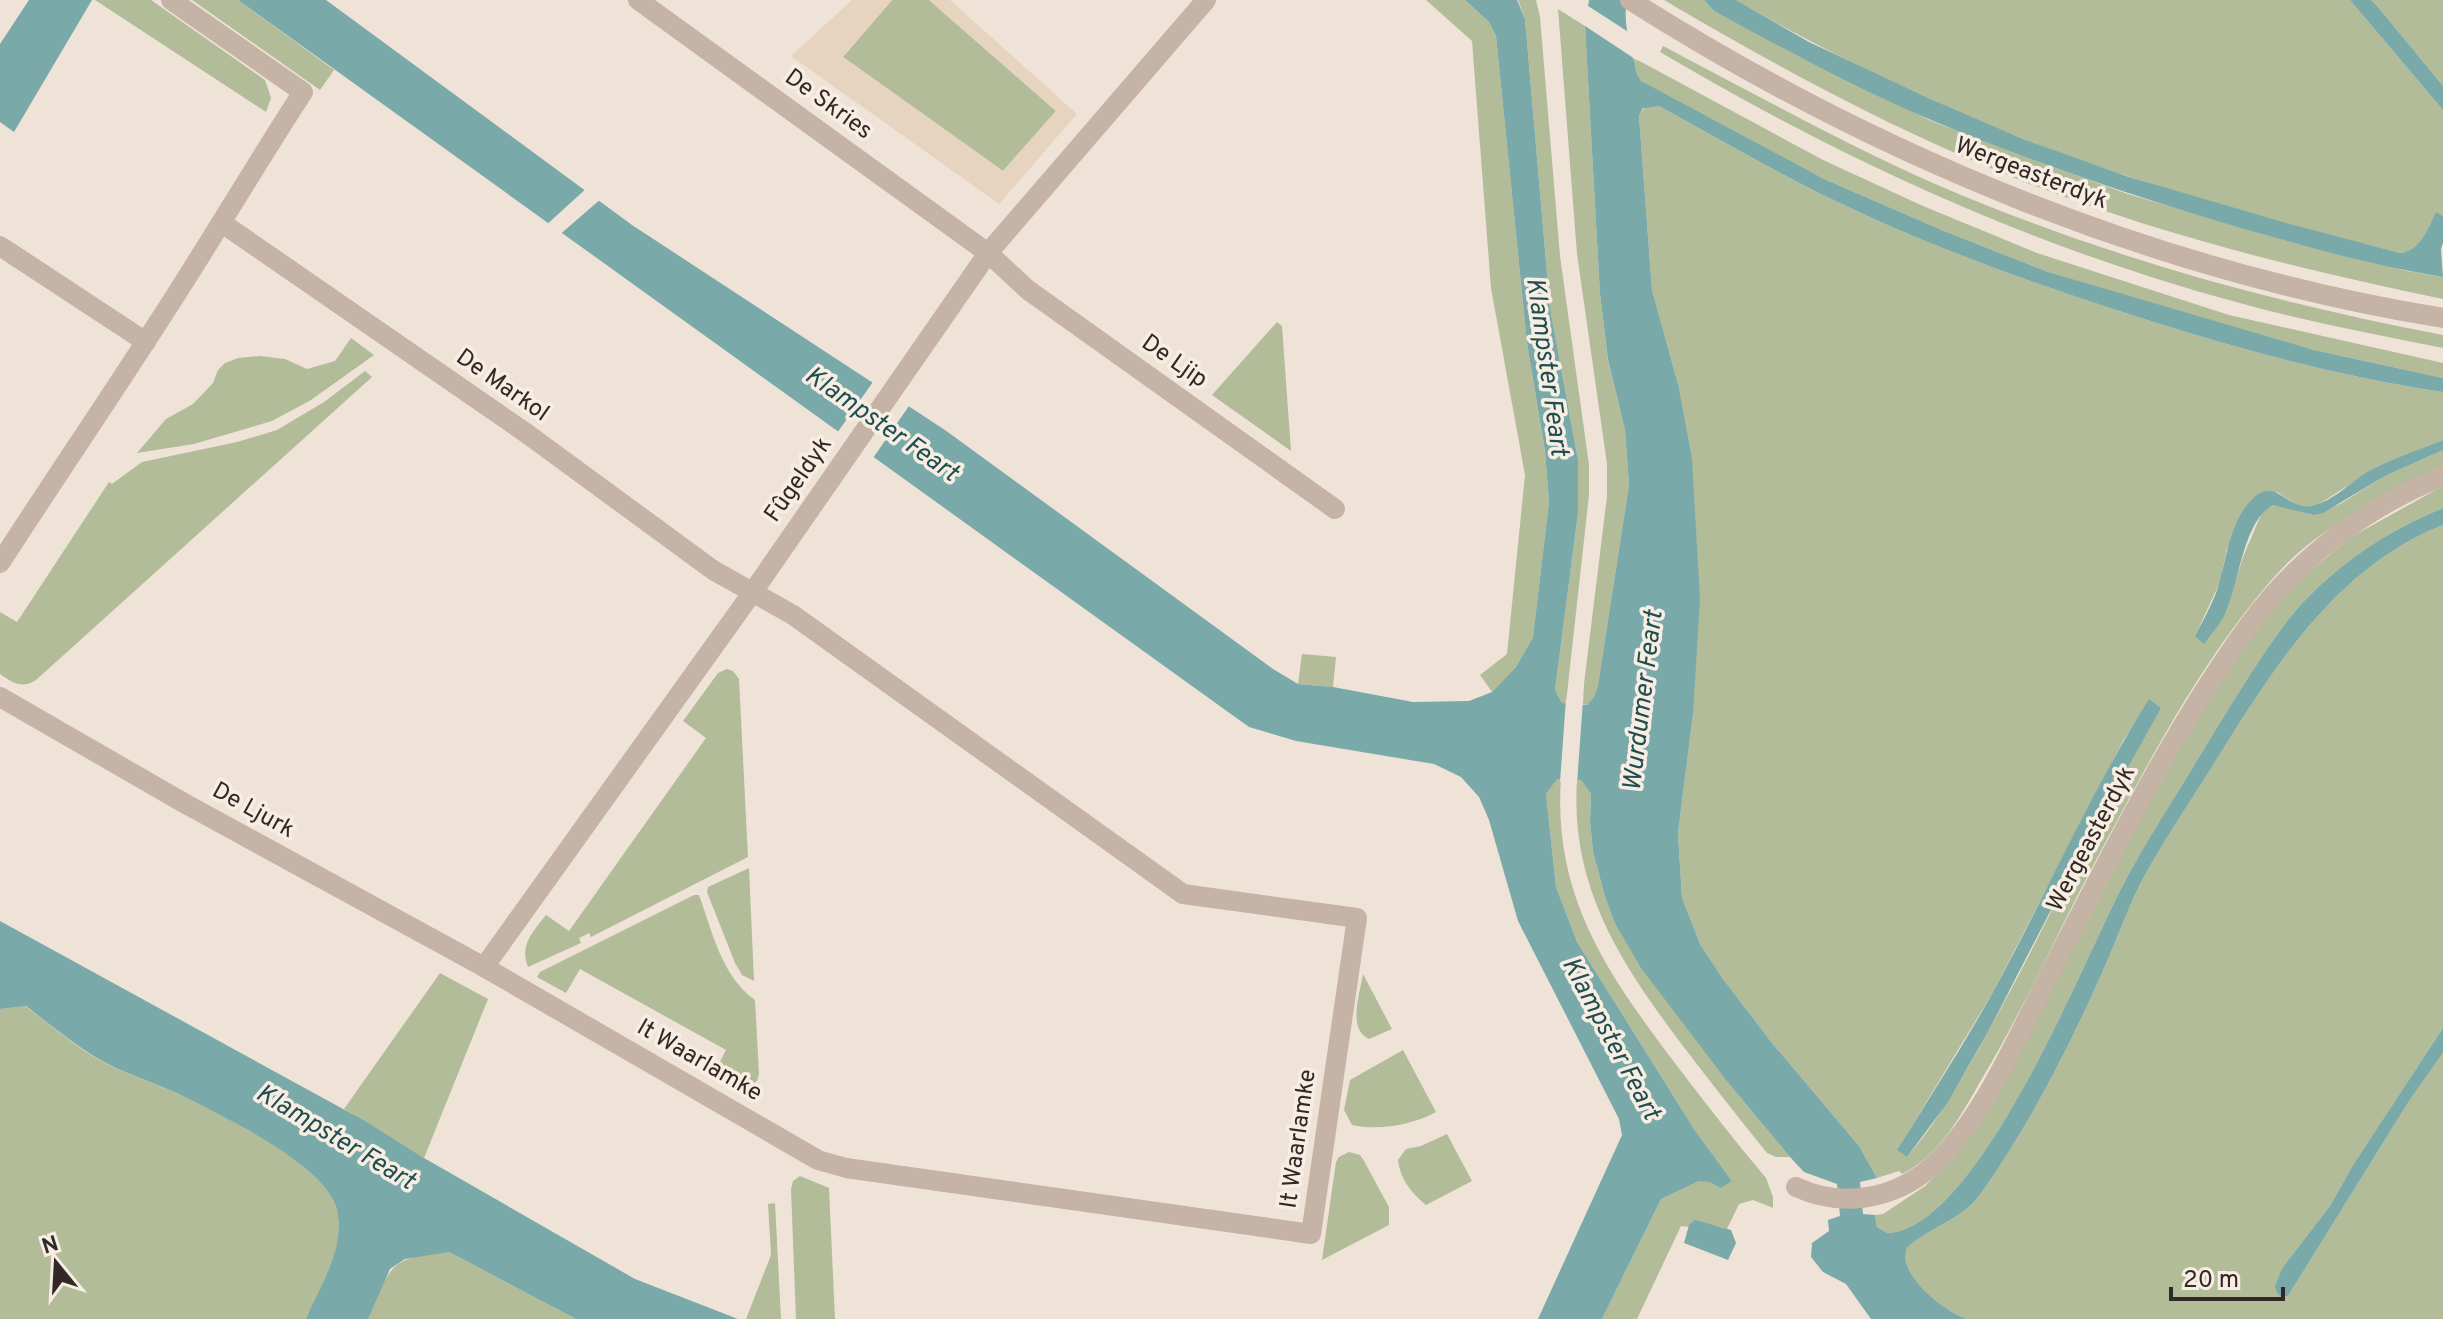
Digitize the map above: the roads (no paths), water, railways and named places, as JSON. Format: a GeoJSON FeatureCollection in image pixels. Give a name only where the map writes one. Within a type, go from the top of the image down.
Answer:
{"type":"FeatureCollection","features":[{"type":"Feature","properties":{"kind":"street"},"geometry":{"type":"LineString","coordinates":[[0,563],[146,342],[303,92],[171,0]]}},
{"type":"Feature","properties":{"kind":"street","name":"De Skries"},"geometry":{"type":"LineString","coordinates":[[638,0],[988,253]]}},
{"type":"Feature","properties":{"kind":"street","name":"Fûgeldyk"},"geometry":{"type":"LineString","coordinates":[[484,967],[752,593],[988,253],[1206,0]]}},
{"type":"Feature","properties":{"kind":"street","name":"Wergeasterdyk"},"geometry":{"type":"LineString","coordinates":[[1630,0],[1783,90],[1942,168],[2032,205],[2128,238],[2289,286],[2443,318]]}},
{"type":"Feature","properties":{"kind":"street","name":"De Markol"},"geometry":{"type":"LineString","coordinates":[[222,223],[526,433],[713,570],[752,593]]}},
{"type":"Feature","properties":{"kind":"street"},"geometry":{"type":"LineString","coordinates":[[0,246],[146,342]]}},
{"type":"Feature","properties":{"kind":"street","name":"De Ljip"},"geometry":{"type":"LineString","coordinates":[[988,253],[1028,290],[1335,509]]}},
{"type":"Feature","properties":{"kind":"street","name":"Wergeasterdyk"},"geometry":{"type":"LineString","coordinates":[[1796,1187],[1815,1196],[1863,1198],[1888,1193],[1909,1184],[1931,1168],[1962,1132],[2011,1049],[2103,870],[2183,724],[2249,625],[2312,554],[2344,530],[2443,476]]}},
{"type":"Feature","properties":{"kind":"street","name":"It Waarlamke"},"geometry":{"type":"LineString","coordinates":[[484,967],[818,1160],[846,1168],[1311,1234],[1357,918],[1183,894],[793,615],[752,593]]}},
{"type":"Feature","properties":{"kind":"street","name":"De Ljurk"},"geometry":{"type":"LineString","coordinates":[[0,697],[156,787],[484,967]]}},
{"type":"Feature","properties":{"kind":"water"},"geometry":{"type":"Polygon","coordinates":[[[29,0],[92,0],[14,132],[0,122],[0,44],[29,0]]]}},
{"type":"Feature","properties":{"kind":"water"},"geometry":{"type":"Polygon","coordinates":[[[238,0],[326,0],[632,225],[945,430],[1273,669],[1298,684],[1333,687],[1413,702],[1469,701],[1492,692],[1516,667],[1533,637],[1549,502],[1545,451],[1527,343],[1496,36],[1489,22],[1465,0],[1517,0],[1525,19],[1550,308],[1578,460],[1578,513],[1555,690],[1562,703],[1587,705],[1598,685],[1629,485],[1625,430],[1608,360],[1600,294],[1585,26],[1589,0],[1627,0],[1627,29],[1636,72],[1641,81],[1824,179],[2048,272],[2314,350],[2443,378],[2443,392],[2357,377],[2231,345],[2070,295],[1889,226],[1799,183],[1659,106],[1643,108],[1639,116],[1652,290],[1678,384],[1692,459],[1700,599],[1693,714],[1678,833],[1682,898],[1700,944],[1723,979],[1772,1043],[1859,1146],[1877,1178],[1860,1182],[1863,1214],[1875,1215],[1877,1227],[1887,1233],[1921,1221],[1956,1188],[1991,1142],[2055,1028],[2139,855],[2240,690],[2288,620],[2339,569],[2379,541],[2443,508],[2443,525],[2404,544],[2369,568],[2337,596],[2281,662],[2148,869],[2075,1030],[2014,1143],[1971,1205],[1906,1249],[1909,1271],[1915,1280],[1940,1304],[1967,1319],[1871,1319],[1846,1284],[1823,1272],[1811,1257],[1812,1243],[1829,1231],[1828,1220],[1840,1216],[1837,1184],[1804,1172],[1790,1157],[1730,1085],[1641,968],[1615,923],[1604,893],[1593,852],[1591,794],[1581,780],[1557,779],[1546,794],[1556,887],[1577,942],[1694,1129],[1732,1181],[1721,1188],[1699,1181],[1661,1199],[1602,1319],[1538,1319],[1622,1135],[1619,1119],[1518,921],[1489,820],[1479,797],[1461,777],[1434,764],[1296,741],[1249,727],[238,0]]]}},
{"type":"Feature","properties":{"kind":"water"},"geometry":{"type":"Polygon","coordinates":[[[1704,0],[1736,0],[1809,42],[2023,139],[2129,177],[2290,224],[2400,253],[2419,243],[2436,212],[2443,216],[2443,277],[2360,260],[2224,223],[2003,149],[1849,82],[1714,11],[1704,0]]]}},
{"type":"Feature","properties":{"kind":"water"},"geometry":{"type":"Polygon","coordinates":[[[2350,0],[2371,0],[2378,7],[2443,86],[2443,110],[2350,0]]]}},
{"type":"Feature","properties":{"kind":"water"},"geometry":{"type":"Polygon","coordinates":[[[2443,440],[2443,450],[2385,476],[2323,513],[2313,515],[2273,505],[2254,525],[2223,618],[2204,644],[2195,636],[2215,595],[2237,522],[2256,495],[2272,491],[2302,506],[2319,504],[2369,471],[2443,440]]]}},
{"type":"Feature","properties":{"kind":"water"},"geometry":{"type":"Polygon","coordinates":[[[2149,699],[2161,708],[2085,844],[1989,1030],[1948,1102],[1907,1157],[1897,1150],[1993,992],[2107,771],[2149,699]]]}},
{"type":"Feature","properties":{"kind":"water","name":"Klampster Feart"},"geometry":{"type":"Polygon","coordinates":[[[0,921],[365,1121],[635,1279],[738,1319],[576,1319],[449,1252],[405,1259],[390,1269],[368,1319],[306,1319],[330,1266],[338,1239],[337,1210],[329,1193],[296,1161],[250,1131],[189,1099],[95,1057],[26,1006],[0,1009],[0,921]]]}},
{"type":"Feature","properties":{"kind":"water"},"geometry":{"type":"Polygon","coordinates":[[[2443,1028],[2443,1053],[2409,1101],[2288,1296],[2281,1297],[2275,1286],[2283,1267],[2330,1206],[2353,1165],[2443,1028]]]}},
{"type":"Feature","properties":{"kind":"water"},"geometry":{"type":"Polygon","coordinates":[[[1695,1220],[1731,1230],[1736,1243],[1728,1260],[1684,1243],[1689,1225],[1695,1220]]]}},
{"type":"Feature","properties":{"kind":"water label","name":"Wurdumer Feart"},"geometry":{"type":"Point","coordinates":[1644,701]}}]}
